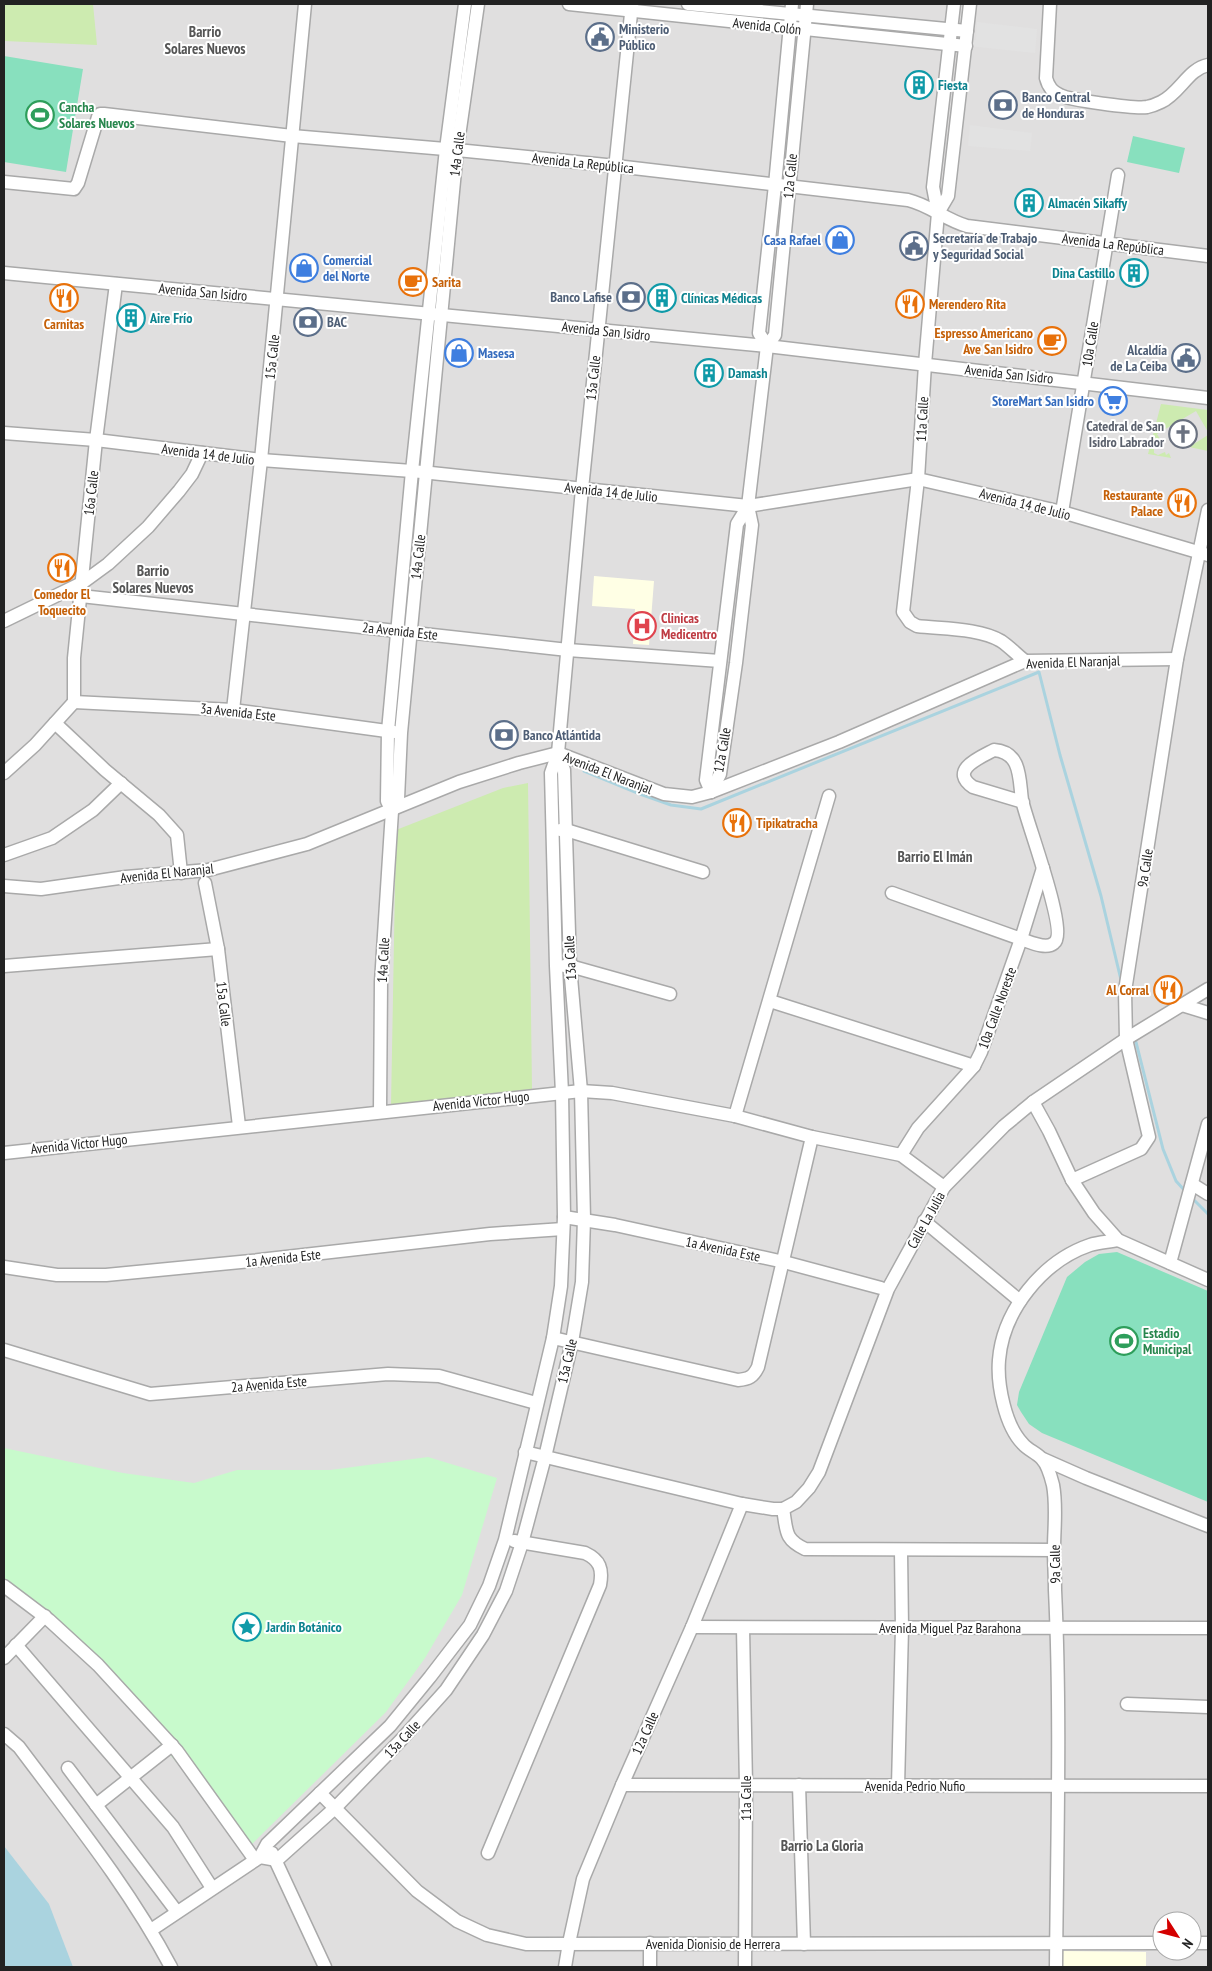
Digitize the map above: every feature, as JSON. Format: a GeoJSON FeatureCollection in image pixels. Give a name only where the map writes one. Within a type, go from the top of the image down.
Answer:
{"type":"FeatureCollection","features":[{"type":"Feature","properties":{"kind":"street","name":"15a Calle"},"geometry":{"type":"LineString","coordinates":[[233,710],[278,298],[305,4]]}},
{"type":"Feature","properties":{"kind":"street","name":"14a Calle"},"geometry":{"type":"LineString","coordinates":[[405,631],[412,471],[435,314],[465,4]]}},
{"type":"Feature","properties":{"kind":"street","name":"14a Calle"},"geometry":{"type":"LineString","coordinates":[[452,149],[478,4]]}},
{"type":"Feature","properties":{"kind":"street","name":"Avenida Colón"},"geometry":{"type":"LineString","coordinates":[[569,4],[632,8],[804,30],[966,46]]}},
{"type":"Feature","properties":{"kind":"street","name":"Avenida Colón"},"geometry":{"type":"LineString","coordinates":[[688,4],[806,10],[967,31]]}},
{"type":"Feature","properties":{"kind":"street"},"geometry":{"type":"LineString","coordinates":[[938,213],[932,190],[954,4]]}},
{"type":"Feature","properties":{"kind":"street"},"geometry":{"type":"LineString","coordinates":[[938,213],[948,196],[970,4]]}},
{"type":"Feature","properties":{"kind":"street"},"geometry":{"type":"LineString","coordinates":[[1050,4],[1046,78],[1047,84],[1052,90],[1064,97],[1147,107],[1168,98],[1178,90],[1193,72],[1201,66],[1208,65]]}},
{"type":"Feature","properties":{"kind":"street","name":"13a Calle"},"geometry":{"type":"LineString","coordinates":[[151,1930],[257,1858],[267,1844],[390,1726],[470,1625],[489,1586],[504,1540],[553,1338],[561,1286],[563,1223],[562,1093],[556,966],[551,773],[558,753],[582,489],[632,8]]}},
{"type":"Feature","properties":{"kind":"street","name":"12a Calle"},"geometry":{"type":"LineString","coordinates":[[767,346],[759,333],[776,185],[791,9]]}},
{"type":"Feature","properties":{"kind":"street","name":"12a Calle"},"geometry":{"type":"LineString","coordinates":[[711,792],[720,774],[736,663],[752,525],[748,506],[767,346],[775,335],[806,10]]}},
{"type":"Feature","properties":{"kind":"street","name":"Avenida La República"},"geometry":{"type":"LineString","coordinates":[[4,182],[74,189],[78,183],[100,114],[292,136],[452,149],[616,166],[908,200],[922,203],[957,224],[967,226],[1208,256]]}},
{"type":"Feature","properties":{"kind":"street","name":"10a Calle"},"geometry":{"type":"LineString","coordinates":[[1062,512],[1118,175]]}},
{"type":"Feature","properties":{"kind":"street","name":"11a Calle"},"geometry":{"type":"LineString","coordinates":[[938,213],[925,364],[918,479],[903,612],[910,622],[917,626],[990,636],[1000,641],[1025,662]]}},
{"type":"Feature","properties":{"kind":"street","name":"Avenida San Isidro"},"geometry":{"type":"LineString","coordinates":[[4,273],[767,346],[1208,398]]}},
{"type":"Feature","properties":{"kind":"street","name":"16a Calle"},"geometry":{"type":"LineString","coordinates":[[74,702],[74,658],[96,440],[116,284]]}},
{"type":"Feature","properties":{"kind":"street","name":"14a Calle"},"geometry":{"type":"LineString","coordinates":[[380,1111],[381,982],[392,811],[387,801],[405,631],[426,473],[435,314]]}},
{"type":"Feature","properties":{"kind":"street","name":"Avenida 14 de Julio"},"geometry":{"type":"LineString","coordinates":[[4,433],[96,440],[261,460],[412,471],[748,506],[918,479],[1062,512],[1204,554]]}},
{"type":"Feature","properties":{"kind":"street"},"geometry":{"type":"LineString","coordinates":[[4,621],[82,590],[148,528],[192,474],[202,453]]}},
{"type":"Feature","properties":{"kind":"street","name":"12a Calle"},"geometry":{"type":"LineString","coordinates":[[711,792],[706,780],[737,524],[748,506]]}},
{"type":"Feature","properties":{"kind":"street","name":"9a Calle"},"geometry":{"type":"LineString","coordinates":[[1072,1180],[1141,1149],[1149,1137],[1126,1039],[1125,992],[1177,658],[1204,554],[1208,510]]}},
{"type":"Feature","properties":{"kind":"street","name":"2a Avenida Este"},"geometry":{"type":"LineString","coordinates":[[82,590],[242,615],[568,650],[720,661]]}},
{"type":"Feature","properties":{"kind":"street","name":"Avenida El Naranjal"},"geometry":{"type":"LineString","coordinates":[[4,886],[41,889],[126,877],[208,870],[307,844],[460,782],[558,753],[664,794],[692,797],[711,792],[839,742],[1025,662],[1177,658]]}},
{"type":"Feature","properties":{"kind":"street"},"geometry":{"type":"LineString","coordinates":[[4,773],[35,745],[74,702]]}},
{"type":"Feature","properties":{"kind":"street","name":"3a Avenida Este"},"geometry":{"type":"LineString","coordinates":[[74,702],[233,710],[394,732]]}},
{"type":"Feature","properties":{"kind":"street"},"geometry":{"type":"LineString","coordinates":[[55,722],[159,815],[177,835],[181,873]]}},
{"type":"Feature","properties":{"kind":"street"},"geometry":{"type":"LineString","coordinates":[[892,893],[1040,945],[1048,946],[1054,944],[1059,934],[1057,923],[1023,802],[1016,762],[1007,753],[994,750],[971,762],[967,767],[965,778],[967,783],[973,787],[1023,802]]}},
{"type":"Feature","properties":{"kind":"street","name":"13a Calle"},"geometry":{"type":"LineString","coordinates":[[277,1860],[335,1808],[401,1740],[446,1690],[484,1635],[506,1590],[522,1543],[545,1457],[572,1342],[582,1282],[584,1219],[581,1091],[570,966],[564,770],[558,753]]}},
{"type":"Feature","properties":{"kind":"street"},"geometry":{"type":"LineString","coordinates":[[4,855],[52,838],[93,810],[121,783]]}},
{"type":"Feature","properties":{"kind":"street"},"geometry":{"type":"LineString","coordinates":[[734,1116],[829,796]]}},
{"type":"Feature","properties":{"kind":"street"},"geometry":{"type":"LineString","coordinates":[[553,831],[566,830],[703,872]]}},
{"type":"Feature","properties":{"kind":"street","name":"10a Calle Noreste"},"geometry":{"type":"LineString","coordinates":[[901,1155],[918,1128],[974,1066],[987,1038],[1043,868]]}},
{"type":"Feature","properties":{"kind":"street","name":"15a Calle"},"geometry":{"type":"LineString","coordinates":[[205,882],[218,949],[240,1126]]}},
{"type":"Feature","properties":{"kind":"street"},"geometry":{"type":"LineString","coordinates":[[4,966],[218,949]]}},
{"type":"Feature","properties":{"kind":"street"},"geometry":{"type":"LineString","coordinates":[[556,966],[570,966],[670,994]]}},
{"type":"Feature","properties":{"kind":"street","name":"Calle La Julia"},"geometry":{"type":"LineString","coordinates":[[783,1510],[796,1502],[810,1488],[819,1472],[888,1289],[944,1187],[1004,1126],[1033,1102],[1126,1039],[1208,990]]}},
{"type":"Feature","properties":{"kind":"street"},"geometry":{"type":"LineString","coordinates":[[770,1000],[974,1066]]}},
{"type":"Feature","properties":{"kind":"street"},"geometry":{"type":"LineString","coordinates":[[1182,1005],[1208,1013]]}},
{"type":"Feature","properties":{"kind":"street","name":"Avenida Víctor Hugo"},"geometry":{"type":"LineString","coordinates":[[4,1152],[581,1091],[612,1093],[734,1116],[812,1137],[901,1155],[944,1187]]}},
{"type":"Feature","properties":{"kind":"street"},"geometry":{"type":"LineString","coordinates":[[1033,1102],[1072,1180],[1094,1213],[1118,1240],[1208,1280]]}},
{"type":"Feature","properties":{"kind":"street"},"geometry":{"type":"LineString","coordinates":[[1170,1263],[1208,1124]]}},
{"type":"Feature","properties":{"kind":"street"},"geometry":{"type":"LineString","coordinates":[[553,1338],[738,1380],[747,1380],[754,1375],[758,1368],[784,1262],[812,1137]]}},
{"type":"Feature","properties":{"kind":"street"},"geometry":{"type":"LineString","coordinates":[[1192,1184],[1208,1194]]}},
{"type":"Feature","properties":{"kind":"street","name":"1a Avenida Este"},"geometry":{"type":"LineString","coordinates":[[4,1267],[57,1275],[106,1275],[490,1234],[584,1219],[784,1262],[881,1288]]}},
{"type":"Feature","properties":{"kind":"street"},"geometry":{"type":"LineString","coordinates":[[924,1222],[1020,1301]]}},
{"type":"Feature","properties":{"kind":"street"},"geometry":{"type":"LineString","coordinates":[[1118,1240],[1091,1245],[1066,1256],[1044,1272],[1020,1301],[1006,1328],[999,1360],[1001,1396],[1010,1425],[1022,1444],[1043,1459],[1095,1482],[1208,1526]]}},
{"type":"Feature","properties":{"kind":"street","name":"2a Avenida Este"},"geometry":{"type":"LineString","coordinates":[[4,1350],[150,1394],[388,1374],[439,1376],[536,1403]]}},
{"type":"Feature","properties":{"kind":"street"},"geometry":{"type":"LineString","coordinates":[[525,1452],[742,1504],[783,1510],[787,1533],[792,1543],[806,1549],[900,1551],[1054,1550]]}},
{"type":"Feature","properties":{"kind":"street","name":"9a Calle"},"geometry":{"type":"LineString","coordinates":[[1043,1459],[1052,1483],[1055,1504],[1054,1550],[1058,1628],[1059,1786],[1056,1967]]}},
{"type":"Feature","properties":{"kind":"street","name":"12a Calle"},"geometry":{"type":"LineString","coordinates":[[565,1967],[584,1879],[622,1785],[692,1627],[742,1504]]}},
{"type":"Feature","properties":{"kind":"street"},"geometry":{"type":"LineString","coordinates":[[488,1852],[600,1585],[602,1574],[600,1564],[594,1557],[585,1553],[504,1540]]}},
{"type":"Feature","properties":{"kind":"street"},"geometry":{"type":"LineString","coordinates":[[898,1786],[902,1628],[900,1551]]}},
{"type":"Feature","properties":{"kind":"street"},"geometry":{"type":"LineString","coordinates":[[4,1586],[45,1616],[98,1665],[172,1745],[257,1858],[277,1860]]}},
{"type":"Feature","properties":{"kind":"street"},"geometry":{"type":"LineString","coordinates":[[4,1658],[45,1616]]}},
{"type":"Feature","properties":{"kind":"street","name":"Avenida Miguel Paz Barahona"},"geometry":{"type":"LineString","coordinates":[[692,1627],[1208,1628]]}},
{"type":"Feature","properties":{"kind":"street","name":"11a Calle"},"geometry":{"type":"LineString","coordinates":[[743,1628],[746,1785],[745,1967]]}},
{"type":"Feature","properties":{"kind":"street"},"geometry":{"type":"LineString","coordinates":[[16,1645],[172,1826],[212,1888]]}},
{"type":"Feature","properties":{"kind":"street"},"geometry":{"type":"LineString","coordinates":[[430,1677],[446,1690]]}},
{"type":"Feature","properties":{"kind":"street"},"geometry":{"type":"LineString","coordinates":[[1126,1704],[1208,1707]]}},
{"type":"Feature","properties":{"kind":"street"},"geometry":{"type":"LineString","coordinates":[[4,1734],[19,1747],[110,1869],[151,1930],[171,1967]]}},
{"type":"Feature","properties":{"kind":"street"},"geometry":{"type":"LineString","coordinates":[[96,1805],[172,1745]]}},
{"type":"Feature","properties":{"kind":"street"},"geometry":{"type":"LineString","coordinates":[[68,1768],[177,1912]]}},
{"type":"Feature","properties":{"kind":"street","name":"Avenida Pedrio Nufio"},"geometry":{"type":"LineString","coordinates":[[622,1785],[1208,1786]]}},
{"type":"Feature","properties":{"kind":"street"},"geometry":{"type":"LineString","coordinates":[[799,1786],[804,1944]]}},
{"type":"Feature","properties":{"kind":"street","name":"Avenida Dionisio de Herrera"},"geometry":{"type":"LineString","coordinates":[[320,1793],[416,1891],[457,1921],[488,1935],[526,1944],[1152,1943]]}},
{"type":"Feature","properties":{"kind":"street"},"geometry":{"type":"LineString","coordinates":[[267,1844],[277,1860],[325,1967]]}},
{"type":"Feature","properties":{"kind":"street"},"geometry":{"type":"LineString","coordinates":[[650,1943],[650,1967]]}},
{"type":"Feature","properties":{"kind":"shaded area"},"geometry":{"type":"Polygon","coordinates":[[[4,4],[1208,4],[1208,1967],[4,1967],[4,4]]]}},
{"type":"Feature","properties":{"kind":"shaded area"},"geometry":{"type":"Polygon","coordinates":[[[977,22],[1037,29],[1035,53],[969,46],[970,40],[976,40],[977,22]]]}},
{"type":"Feature","properties":{"kind":"shaded area"},"geometry":{"type":"Polygon","coordinates":[[[970,125],[1032,133],[1030,151],[968,146],[970,125]]]}},
{"type":"Feature","properties":{"kind":"shaded area","name":"Clinicas Medicentro"},"geometry":{"type":"Polygon","coordinates":[[[594,576],[654,581],[649,645],[633,644],[635,609],[592,606],[594,576]]]}},
{"type":"Feature","properties":{"kind":"shaded area"},"geometry":{"type":"Polygon","coordinates":[[[1061,1951],[1146,1952],[1146,1967],[1061,1967],[1061,1951]]]}},
{"type":"Feature","properties":{"kind":"green space"},"geometry":{"type":"Polygon","coordinates":[[[4,4],[93,4],[97,45],[4,41],[4,4]]]}},
{"type":"Feature","properties":{"kind":"green space","name":"Cancha Solares Nuevos"},"geometry":{"type":"Polygon","coordinates":[[[4,56],[83,69],[66,172],[4,162],[4,56]]]}},
{"type":"Feature","properties":{"kind":"green space"},"geometry":{"type":"Polygon","coordinates":[[[1133,136],[1185,148],[1179,173],[1127,162],[1133,136]]]}},
{"type":"Feature","properties":{"kind":"green space"},"geometry":{"type":"Polygon","coordinates":[[[1161,404],[1208,410],[1208,432],[1196,411],[1157,434],[1160,439],[1154,448],[1154,453],[1158,455],[1165,452],[1166,455],[1169,453],[1171,458],[1148,454],[1161,404]]]}},
{"type":"Feature","properties":{"kind":"green space"},"geometry":{"type":"Polygon","coordinates":[[[1208,435],[1208,451],[1189,447],[1208,435]]]}},
{"type":"Feature","properties":{"kind":"green space"},"geometry":{"type":"Polygon","coordinates":[[[528,783],[532,1089],[391,1106],[396,830],[503,788],[528,783]]]}},
{"type":"Feature","properties":{"kind":"green space","name":"Estadio Municipal"},"geometry":{"type":"Polygon","coordinates":[[[1117,1252],[1208,1291],[1208,1502],[1042,1433],[1029,1424],[1017,1405],[1019,1392],[1067,1277],[1085,1262],[1099,1254],[1117,1252]]]}},
{"type":"Feature","properties":{"kind":"green space","name":"Jardín Botánico"},"geometry":{"type":"Polygon","coordinates":[[[4,1448],[123,1473],[194,1483],[237,1470],[330,1470],[428,1457],[497,1478],[462,1595],[425,1658],[386,1712],[249,1847],[104,1678],[4,1582],[4,1448]]]}},
{"type":"Feature","properties":{"kind":"water"},"geometry":{"type":"Polygon","coordinates":[[[4,1846],[49,1904],[73,1967],[4,1967],[4,1846]]]}},
{"type":"Feature","properties":{"kind":"waterway"},"geometry":{"type":"LineString","coordinates":[[584,771],[671,805],[701,809],[1039,672],[1060,755],[1101,896],[1121,980]]}},
{"type":"Feature","properties":{"kind":"waterway"},"geometry":{"type":"LineString","coordinates":[[1136,1042],[1163,1149],[1176,1181],[1186,1192]]}},
{"type":"Feature","properties":{"kind":"waterway"},"geometry":{"type":"LineString","coordinates":[[1192,1198],[1208,1214]]}},
{"type":"Feature","properties":{"kind":"place","name":"Ministerio Público"},"geometry":{"type":"Point","coordinates":[600,37]}},
{"type":"Feature","properties":{"kind":"place","name":"Fiesta"},"geometry":{"type":"Point","coordinates":[919,85]}},
{"type":"Feature","properties":{"kind":"place","name":"Banco Central de Honduras"},"geometry":{"type":"Point","coordinates":[1003,105]}},
{"type":"Feature","properties":{"kind":"place","name":"Cancha Solares Nuevos"},"geometry":{"type":"Point","coordinates":[40,115]}},
{"type":"Feature","properties":{"kind":"place","name":"Almacén Sikaffy"},"geometry":{"type":"Point","coordinates":[1029,203]}},
{"type":"Feature","properties":{"kind":"place","name":"Casa Rafael"},"geometry":{"type":"Point","coordinates":[840,240]}},
{"type":"Feature","properties":{"kind":"place","name":"Secretaría de Trabajo y Seguridad Social"},"geometry":{"type":"Point","coordinates":[914,246]}},
{"type":"Feature","properties":{"kind":"place","name":"Comercial del Norte"},"geometry":{"type":"Point","coordinates":[304,268]}},
{"type":"Feature","properties":{"kind":"place","name":"Dina Castillo"},"geometry":{"type":"Point","coordinates":[1134,273]}},
{"type":"Feature","properties":{"kind":"place","name":"Sarita"},"geometry":{"type":"Point","coordinates":[413,282]}},
{"type":"Feature","properties":{"kind":"place","name":"Banco Lafise"},"geometry":{"type":"Point","coordinates":[631,297]}},
{"type":"Feature","properties":{"kind":"place","name":"Carnitas"},"geometry":{"type":"Point","coordinates":[64,298]}},
{"type":"Feature","properties":{"kind":"place","name":"Clínicas Médicas"},"geometry":{"type":"Point","coordinates":[662,298]}},
{"type":"Feature","properties":{"kind":"place","name":"Merendero Rita"},"geometry":{"type":"Point","coordinates":[910,304]}},
{"type":"Feature","properties":{"kind":"place","name":"Aire Frío"},"geometry":{"type":"Point","coordinates":[131,318]}},
{"type":"Feature","properties":{"kind":"place","name":"BAC"},"geometry":{"type":"Point","coordinates":[308,322]}},
{"type":"Feature","properties":{"kind":"place","name":"Espresso Americano Ave San Isidro"},"geometry":{"type":"Point","coordinates":[1052,341]}},
{"type":"Feature","properties":{"kind":"place","name":"Masesa"},"geometry":{"type":"Point","coordinates":[459,353]}},
{"type":"Feature","properties":{"kind":"place","name":"Alcaldía de La Ceiba"},"geometry":{"type":"Point","coordinates":[1186,358]}},
{"type":"Feature","properties":{"kind":"place","name":"Damash"},"geometry":{"type":"Point","coordinates":[709,373]}},
{"type":"Feature","properties":{"kind":"place","name":"StoreMart San Isidro"},"geometry":{"type":"Point","coordinates":[1113,401]}},
{"type":"Feature","properties":{"kind":"place","name":"Catedral de San Isidro Labrador"},"geometry":{"type":"Point","coordinates":[1183,434]}},
{"type":"Feature","properties":{"kind":"place","name":"Restaurante Palace"},"geometry":{"type":"Point","coordinates":[1182,503]}},
{"type":"Feature","properties":{"kind":"place","name":"Comedor El Toquecito"},"geometry":{"type":"Point","coordinates":[62,568]}},
{"type":"Feature","properties":{"kind":"place","name":"Clinicas Medicentro"},"geometry":{"type":"Point","coordinates":[642,626]}},
{"type":"Feature","properties":{"kind":"place","name":"Banco Atlántida"},"geometry":{"type":"Point","coordinates":[504,735]}},
{"type":"Feature","properties":{"kind":"place","name":"Tipikatracha"},"geometry":{"type":"Point","coordinates":[737,823]}},
{"type":"Feature","properties":{"kind":"place","name":"Al Corral"},"geometry":{"type":"Point","coordinates":[1168,990]}},
{"type":"Feature","properties":{"kind":"place","name":"Estadio Municipal"},"geometry":{"type":"Point","coordinates":[1124,1341]}},
{"type":"Feature","properties":{"kind":"place","name":"Jardín Botánico"},"geometry":{"type":"Point","coordinates":[247,1627]}},
{"type":"Feature","properties":{"kind":"district","name":"Barrio Solares Nuevos"},"geometry":{"type":"Point","coordinates":[205,40]}},
{"type":"Feature","properties":{"kind":"district","name":"Barrio Solares Nuevos"},"geometry":{"type":"Point","coordinates":[153,580]}},
{"type":"Feature","properties":{"kind":"district","name":"Barrio El Imán"},"geometry":{"type":"Point","coordinates":[935,857]}},
{"type":"Feature","properties":{"kind":"district","name":"Barrio La Gloria"},"geometry":{"type":"Point","coordinates":[822,1846]}}]}
